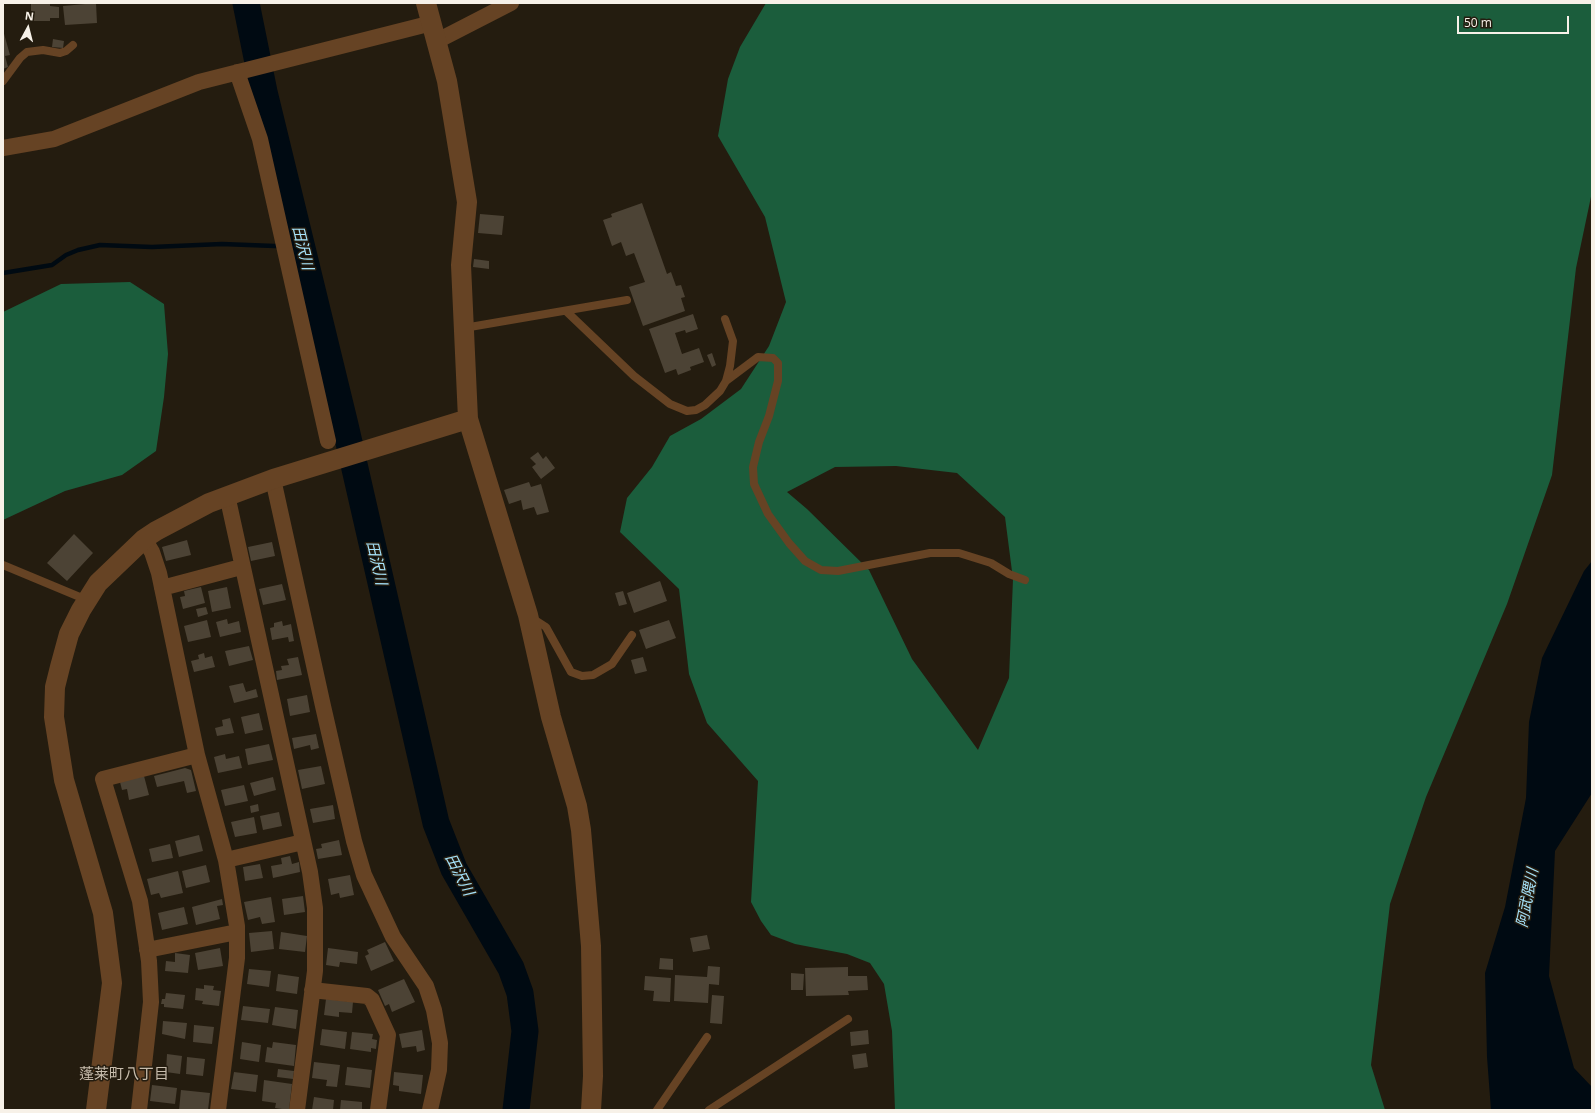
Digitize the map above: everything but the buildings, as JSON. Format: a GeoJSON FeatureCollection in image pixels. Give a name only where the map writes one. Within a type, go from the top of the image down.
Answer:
{"type":"FeatureCollection","features":[{"type":"Feature","properties":{"kind":"street"},"geometry":{"type":"LineString","coordinates":[[426,3],[447,81],[467,202],[461,265],[468,419],[528,615],[551,717],[577,806],[581,830],[591,946],[593,1076],[591,1110]]}},
{"type":"Feature","properties":{"kind":"street"},"geometry":{"type":"LineString","coordinates":[[3,148],[54,139],[199,82],[237,72],[434,32],[511,3]]}},
{"type":"Feature","properties":{"kind":"street"},"geometry":{"type":"LineString","coordinates":[[237,72],[260,139],[328,441]]}},
{"type":"Feature","properties":{"kind":"street"},"geometry":{"type":"LineString","coordinates":[[96,1110],[112,982],[103,913],[64,780],[54,718],[55,687],[69,634],[87,600],[98,583],[144,539],[156,530],[182,516],[227,495],[273,479],[468,419]]}},
{"type":"Feature","properties":{"kind":"street"},"geometry":{"type":"LineString","coordinates":[[273,479],[322,706],[354,841],[364,874],[393,937],[426,986],[434,1010],[440,1043],[439,1070],[430,1110]]}},
{"type":"Feature","properties":{"kind":"street"},"geometry":{"type":"LineString","coordinates":[[227,495],[241,567],[303,842],[315,908],[315,964],[297,1110]]}},
{"type":"Feature","properties":{"kind":"street"},"geometry":{"type":"LineString","coordinates":[[144,539],[155,561],[162,588],[197,755],[226,860],[237,932],[237,958],[218,1110]]}},
{"type":"Feature","properties":{"kind":"street"},"geometry":{"type":"LineString","coordinates":[[162,588],[241,567]]}},
{"type":"Feature","properties":{"kind":"street"},"geometry":{"type":"LineString","coordinates":[[139,1110],[151,1002],[147,950],[140,901],[102,779],[197,755]]}},
{"type":"Feature","properties":{"kind":"street"},"geometry":{"type":"LineString","coordinates":[[226,860],[303,842]]}},
{"type":"Feature","properties":{"kind":"street"},"geometry":{"type":"LineString","coordinates":[[147,950],[237,932]]}},
{"type":"Feature","properties":{"kind":"street"},"geometry":{"type":"LineString","coordinates":[[312,990],[367,996],[372,1000],[388,1035],[378,1110]]}},
{"type":"Feature","properties":{"kind":"lane"},"geometry":{"type":"LineString","coordinates":[[3,81],[20,58],[27,52],[35,50],[60,53],[66,51],[73,45]]}},
{"type":"Feature","properties":{"kind":"lane"},"geometry":{"type":"LineString","coordinates":[[463,328],[627,300]]}},
{"type":"Feature","properties":{"kind":"lane"},"geometry":{"type":"LineString","coordinates":[[566,311],[634,376],[670,404],[687,411],[696,410],[712,399],[726,381],[758,357],[773,358],[778,363],[778,381],[753,467],[754,484],[768,514],[789,543],[805,561],[821,570],[838,571],[930,553],[959,553],[992,563],[1009,574],[1025,580]]}},
{"type":"Feature","properties":{"kind":"lane"},"geometry":{"type":"LineString","coordinates":[[725,320],[733,341],[730,366],[726,381]]}},
{"type":"Feature","properties":{"kind":"lane"},"geometry":{"type":"LineString","coordinates":[[3,565],[87,600]]}},
{"type":"Feature","properties":{"kind":"lane"},"geometry":{"type":"LineString","coordinates":[[528,615],[546,628],[571,672],[582,676],[593,675],[612,664],[632,635]]}},
{"type":"Feature","properties":{"kind":"lane"},"geometry":{"type":"LineString","coordinates":[[709,1110],[848,1020]]}},
{"type":"Feature","properties":{"kind":"lane"},"geometry":{"type":"LineString","coordinates":[[657,1110],[707,1037]]}},
{"type":"Feature","properties":{"kind":"green space"},"geometry":{"type":"Polygon","coordinates":[[[766,3],[1592,3],[1592,192],[1576,268],[1552,475],[1507,604],[1426,797],[1390,904],[1371,1065],[1385,1110],[895,1110],[892,1031],[884,984],[870,963],[847,954],[795,944],[771,935],[761,921],[751,902],[758,781],[707,723],[689,674],[679,589],[620,532],[627,498],[652,467],[670,436],[701,419],[741,389],[769,346],[786,302],[765,217],[718,136],[728,79],[740,47],[766,3]],[[896,466],[835,467],[787,492],[807,509],[869,570],[912,659],[978,750],[1009,678],[1013,579],[1005,517],[957,473],[896,466]]]}},
{"type":"Feature","properties":{"kind":"green space"},"geometry":{"type":"Polygon","coordinates":[[[130,282],[164,304],[168,354],[164,397],[156,451],[122,475],[65,491],[3,520],[3,312],[61,284],[130,282]]]}},
{"type":"Feature","properties":{"kind":"water","name":"阿武隈川"},"geometry":{"type":"Polygon","coordinates":[[[1592,561],[1592,793],[1555,851],[1549,976],[1574,1068],[1592,1087],[1592,1110],[1491,1110],[1487,1057],[1485,973],[1505,907],[1526,798],[1529,722],[1542,658],[1584,571],[1592,561]]]}},
{"type":"Feature","properties":{"kind":"waterway","name":"田沢川"},"geometry":{"type":"LineString","coordinates":[[246,3],[264,92],[345,425],[436,823],[454,869],[511,968],[520,993],[525,1031],[516,1110]]}},
{"type":"Feature","properties":{"kind":"waterway"},"geometry":{"type":"LineString","coordinates":[[3,273],[52,265],[66,255],[78,250],[100,245],[152,247],[222,244],[301,247]]}},
{"type":"Feature","properties":{"kind":"district","name":"蓬莱町八丁目"},"geometry":{"type":"Point","coordinates":[124,1075]}}]}
